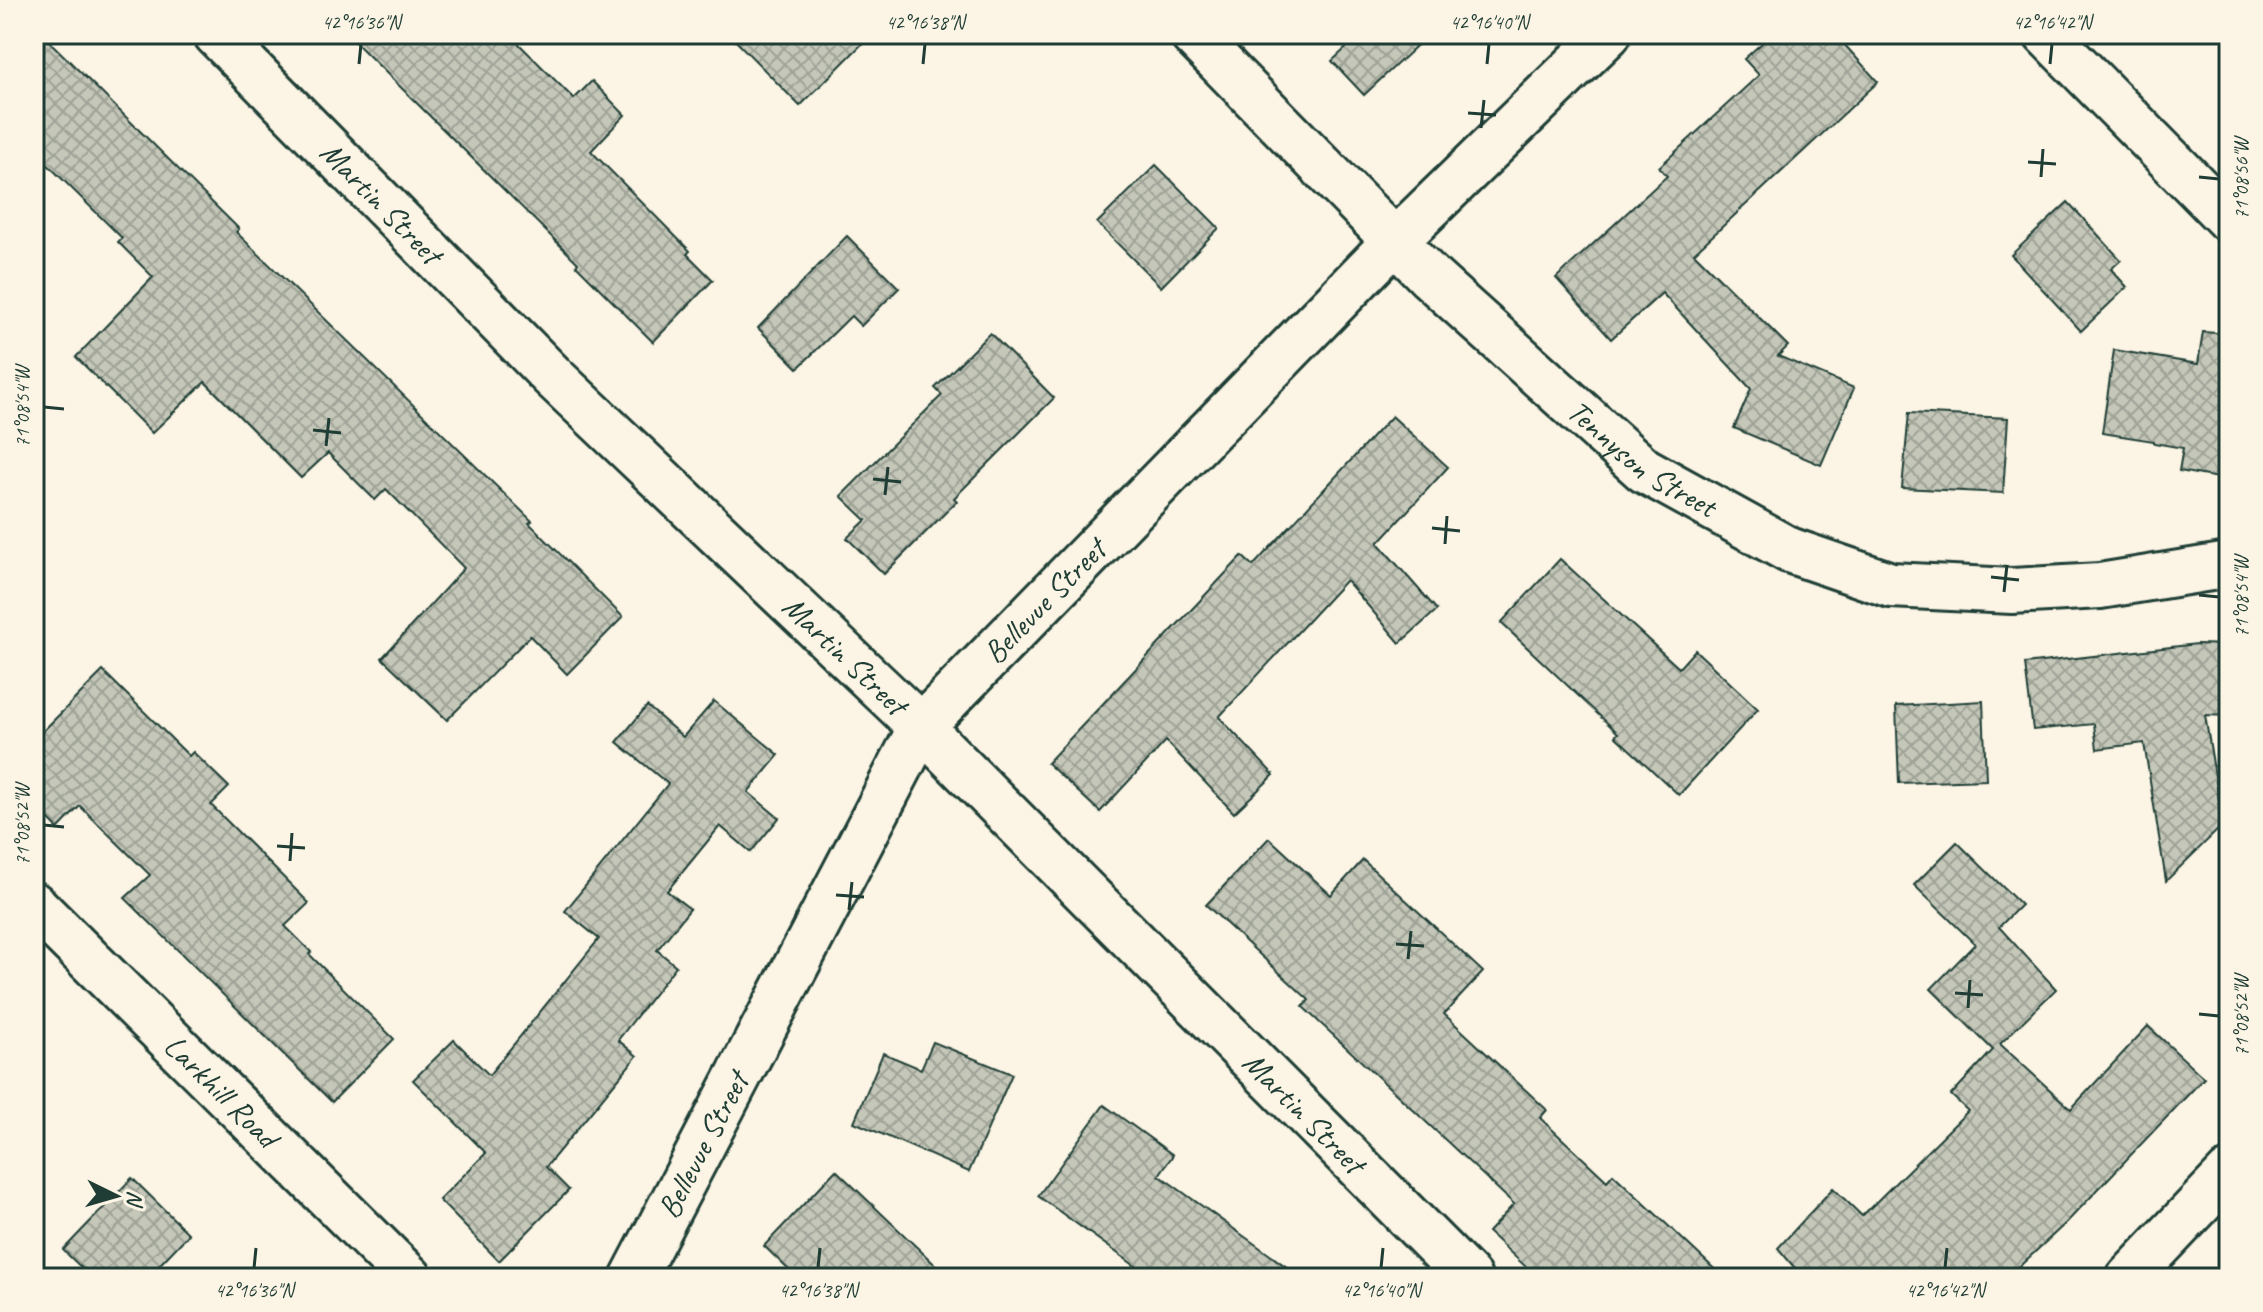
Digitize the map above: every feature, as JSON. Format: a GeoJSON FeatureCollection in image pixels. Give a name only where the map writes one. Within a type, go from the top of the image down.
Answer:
{"type":"FeatureCollection","features":[{"type":"Feature","properties":{"kind":"street","name":"Martin Street"},"geometry":{"type":"LineString","coordinates":[[216,34],[553,377],[921,727],[1469,1278]]}},
{"type":"Feature","properties":{"kind":"street","name":"Tennyson Street"},"geometry":{"type":"LineString","coordinates":[[1192,34],[1430,277],[1644,470],[1789,550],[1891,585],[2012,591],[2100,586],[2229,565]]}},
{"type":"Feature","properties":{"kind":"street","name":"Bellevue Street"},"geometry":{"type":"LineString","coordinates":[[633,1278],[921,727],[1395,241],[1608,34]]}},
{"type":"Feature","properties":{"kind":"street"},"geometry":{"type":"LineString","coordinates":[[2046,34],[2229,220]]}},
{"type":"Feature","properties":{"kind":"street","name":"Larkhill Road"},"geometry":{"type":"LineString","coordinates":[[34,905],[410,1278]]}},
{"type":"Feature","properties":{"kind":"street"},"geometry":{"type":"LineString","coordinates":[[2129,1278],[2229,1173]]}},
{"type":"Feature","properties":{"kind":"building"},"geometry":{"type":"Polygon","coordinates":[[[34,34],[42,34],[239,229],[236,232],[532,521],[529,523],[623,617],[567,674],[530,636],[447,720],[382,658],[464,568],[386,489],[375,500],[328,453],[301,478],[205,382],[152,433],[76,357],[153,277],[118,242],[122,238],[34,151],[34,34]]]}},
{"type":"Feature","properties":{"kind":"building"},"geometry":{"type":"Polygon","coordinates":[[[347,34],[509,34],[574,99],[592,81],[625,115],[591,151],[690,251],[687,254],[713,280],[653,342],[576,265],[578,263],[347,34]]]}},
{"type":"Feature","properties":{"kind":"building"},"geometry":{"type":"Polygon","coordinates":[[[729,34],[872,34],[800,106],[729,34]]]}},
{"type":"Feature","properties":{"kind":"building"},"geometry":{"type":"Polygon","coordinates":[[[1361,34],[1429,34],[1364,95],[1332,61],[1361,34]]]}},
{"type":"Feature","properties":{"kind":"building"},"geometry":{"type":"Polygon","coordinates":[[[1772,34],[1835,34],[1878,82],[1694,253],[1788,346],[1778,356],[1854,388],[1821,465],[1734,428],[1751,389],[1662,293],[1611,339],[1556,278],[1667,176],[1659,167],[1759,75],[1744,59],[1772,34]]]}},
{"type":"Feature","properties":{"kind":"building"},"geometry":{"type":"Polygon","coordinates":[[[1156,165],[1219,228],[1161,287],[1097,223],[1156,165]]]}},
{"type":"Feature","properties":{"kind":"building"},"geometry":{"type":"Polygon","coordinates":[[[2068,202],[2121,260],[2111,269],[2127,287],[2081,331],[2011,255],[2068,202]]]}},
{"type":"Feature","properties":{"kind":"building"},"geometry":{"type":"Polygon","coordinates":[[[847,236],[899,288],[861,326],[851,316],[798,368],[758,328],[847,236]]]}},
{"type":"Feature","properties":{"kind":"building"},"geometry":{"type":"Polygon","coordinates":[[[2203,332],[2229,334],[2229,480],[2179,471],[2183,448],[2102,433],[2114,350],[2198,364],[2203,332]]]}},
{"type":"Feature","properties":{"kind":"building"},"geometry":{"type":"Polygon","coordinates":[[[990,333],[1054,398],[954,498],[957,501],[884,574],[847,538],[866,520],[841,496],[942,395],[935,388],[990,333]]]}},
{"type":"Feature","properties":{"kind":"building"},"geometry":{"type":"Polygon","coordinates":[[[1909,413],[2008,418],[2003,493],[1902,488],[1909,413]]]}},
{"type":"Feature","properties":{"kind":"building"},"geometry":{"type":"Polygon","coordinates":[[[1392,416],[1448,467],[1378,543],[1437,610],[1400,643],[1346,580],[1219,717],[1274,775],[1234,813],[1166,741],[1100,812],[1047,763],[1242,556],[1253,566],[1392,416]]]}},
{"type":"Feature","properties":{"kind":"building"},"geometry":{"type":"Polygon","coordinates":[[[1560,559],[1679,668],[1695,650],[1758,709],[1679,795],[1501,623],[1560,559]]]}},
{"type":"Feature","properties":{"kind":"building"},"geometry":{"type":"Polygon","coordinates":[[[2197,644],[2229,645],[2229,716],[2205,715],[2223,825],[2166,881],[2144,743],[2097,749],[2094,724],[2033,730],[2025,664],[2197,644]]]}},
{"type":"Feature","properties":{"kind":"building"},"geometry":{"type":"Polygon","coordinates":[[[103,671],[189,756],[193,752],[229,787],[211,805],[309,903],[285,926],[394,1039],[332,1102],[125,898],[150,875],[80,806],[58,829],[34,805],[34,740],[103,671]]]}},
{"type":"Feature","properties":{"kind":"building"},"geometry":{"type":"Polygon","coordinates":[[[714,701],[779,755],[748,792],[779,818],[751,852],[720,826],[667,891],[690,909],[657,950],[676,966],[618,1040],[637,1056],[546,1167],[569,1190],[499,1261],[439,1200],[486,1153],[413,1080],[454,1040],[489,1075],[599,939],[565,911],[668,784],[617,742],[647,706],[683,737],[714,701]]]}},
{"type":"Feature","properties":{"kind":"building"},"geometry":{"type":"Polygon","coordinates":[[[1983,701],[1986,780],[1899,783],[1896,706],[1983,701]]]}},
{"type":"Feature","properties":{"kind":"building"},"geometry":{"type":"Polygon","coordinates":[[[1269,838],[1331,895],[1363,860],[1483,972],[1444,1014],[1547,1110],[1540,1118],[1607,1181],[1613,1174],[1724,1278],[1538,1278],[1488,1232],[1514,1204],[1303,1007],[1309,1000],[1206,905],[1269,838]]]}},
{"type":"Feature","properties":{"kind":"building"},"geometry":{"type":"Polygon","coordinates":[[[1957,842],[2021,905],[1999,927],[2056,989],[2000,1044],[2071,1109],[2148,1026],[2204,1078],[2067,1222],[2007,1278],[1803,1278],[1778,1248],[1833,1188],[1862,1216],[1968,1111],[1951,1095],[1993,1050],[1931,989],[1975,944],[1914,885],[1957,842]]]}},
{"type":"Feature","properties":{"kind":"building"},"geometry":{"type":"Polygon","coordinates":[[[933,1042],[1012,1074],[969,1172],[854,1122],[883,1053],[921,1069],[933,1042]]]}},
{"type":"Feature","properties":{"kind":"building"},"geometry":{"type":"Polygon","coordinates":[[[1104,1105],[1173,1155],[1159,1175],[1302,1278],[1152,1278],[1038,1196],[1104,1105]]]}},
{"type":"Feature","properties":{"kind":"building"},"geometry":{"type":"Polygon","coordinates":[[[836,1170],[949,1278],[797,1278],[764,1246],[836,1170]]]}},
{"type":"Feature","properties":{"kind":"building"},"geometry":{"type":"Polygon","coordinates":[[[132,1178],[189,1234],[147,1278],[92,1278],[63,1250],[132,1178]]]}}]}
